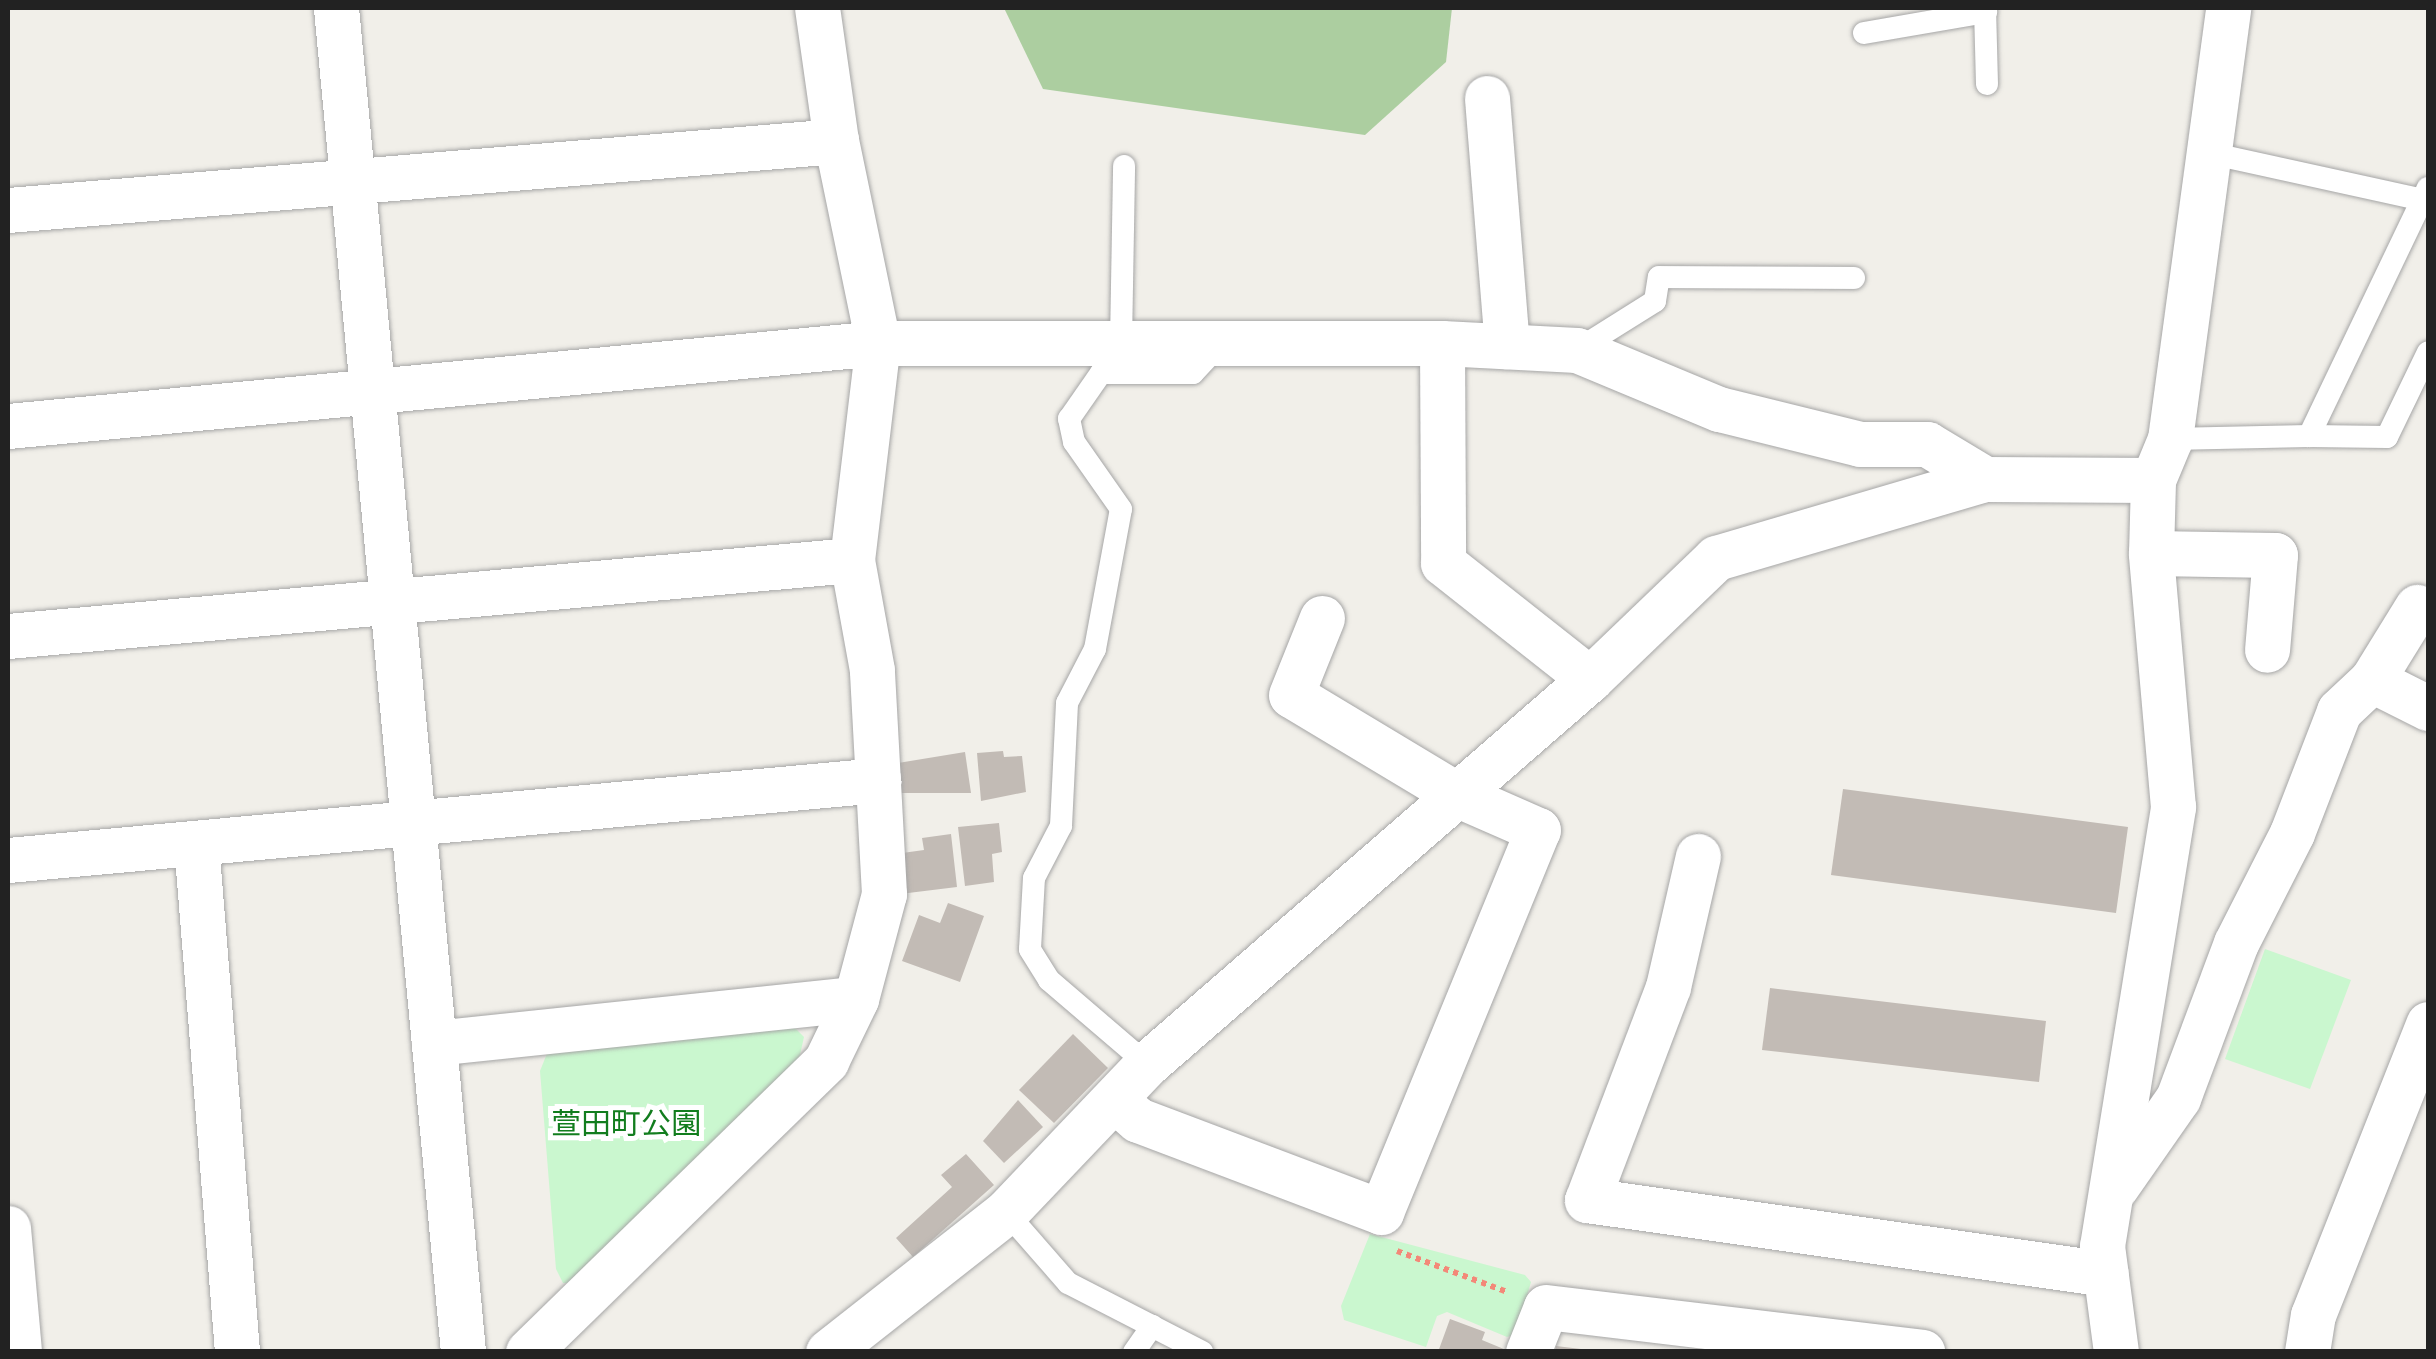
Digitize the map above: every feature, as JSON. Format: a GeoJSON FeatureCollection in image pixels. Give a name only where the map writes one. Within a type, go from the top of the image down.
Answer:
{"type":"FeatureCollection","features":[{"type":"Feature","properties":{"kind":"street"},"geometry":{"type":"LineString","coordinates":[[336,8],[463,1352]]}},
{"type":"Feature","properties":{"kind":"street"},"geometry":{"type":"LineString","coordinates":[[528,1352],[826,1061],[856,999],[884,894],[872,670],[852,560],[878,343],[836,141],[818,8]]}},
{"type":"Feature","properties":{"kind":"street"},"geometry":{"type":"LineString","coordinates":[[2116,1352],[2102,1246],[2116,1187],[2116,1144],[2173,807],[2151,553],[2153,480],[2170,439],[2205,152],[2228,8]]}},
{"type":"Feature","properties":{"kind":"street"},"geometry":{"type":"LineString","coordinates":[[1487,98],[1507,346]]}},
{"type":"Feature","properties":{"kind":"street"},"geometry":{"type":"LineString","coordinates":[[8,210],[836,141]]}},
{"type":"Feature","properties":{"kind":"street"},"geometry":{"type":"LineString","coordinates":[[8,426],[878,343],[1442,343],[1577,350],[1719,409],[1860,444],[1927,444],[1986,479]]}},
{"type":"Feature","properties":{"kind":"street"},"geometry":{"type":"LineString","coordinates":[[1442,343],[1443,563],[1590,679]]}},
{"type":"Feature","properties":{"kind":"street"},"geometry":{"type":"LineString","coordinates":[[828,1352],[1006,1212],[1116,1101],[1147,1064],[1590,679],[1716,558],[1986,479],[2153,480]]}},
{"type":"Feature","properties":{"kind":"street"},"geometry":{"type":"LineString","coordinates":[[2151,553],[2275,555],[2267,650]]}},
{"type":"Feature","properties":{"kind":"street"},"geometry":{"type":"LineString","coordinates":[[8,636],[852,560]]}},
{"type":"Feature","properties":{"kind":"street"},"geometry":{"type":"LineString","coordinates":[[2116,1187],[2178,1098],[2236,943],[2292,833],[2338,710],[2372,680],[2423,599]]}},
{"type":"Feature","properties":{"kind":"street"},"geometry":{"type":"LineString","coordinates":[[1116,1101],[1138,1120],[1381,1212],[1538,830],[1456,794],[1291,696],[1322,618]]}},
{"type":"Feature","properties":{"kind":"street"},"geometry":{"type":"LineString","coordinates":[[2372,680],[2428,708]]}},
{"type":"Feature","properties":{"kind":"street"},"geometry":{"type":"LineString","coordinates":[[8,860],[878,780]]}},
{"type":"Feature","properties":{"kind":"street"},"geometry":{"type":"LineString","coordinates":[[196,842],[237,1352]]}},
{"type":"Feature","properties":{"kind":"street"},"geometry":{"type":"LineString","coordinates":[[1698,856],[1668,987],[1586,1200],[2106,1274]]}},
{"type":"Feature","properties":{"kind":"street"},"geometry":{"type":"LineString","coordinates":[[434,1043],[856,999]]}},
{"type":"Feature","properties":{"kind":"street"},"geometry":{"type":"LineString","coordinates":[[2307,1352],[2313,1315],[2427,1029]]}},
{"type":"Feature","properties":{"kind":"street"},"geometry":{"type":"LineString","coordinates":[[8,1228],[20,1352]]}},
{"type":"Feature","properties":{"kind":"street"},"geometry":{"type":"LineString","coordinates":[[1528,1352],[1546,1306],[1922,1352]]}},
{"type":"Feature","properties":{"kind":"lane"},"geometry":{"type":"LineString","coordinates":[[1864,33],[1986,10],[1987,84]]}},
{"type":"Feature","properties":{"kind":"lane"},"geometry":{"type":"LineString","coordinates":[[2205,152],[2426,194],[2309,436]]}},
{"type":"Feature","properties":{"kind":"lane"},"geometry":{"type":"LineString","coordinates":[[1121,343],[1124,166]]}},
{"type":"Feature","properties":{"kind":"lane"},"geometry":{"type":"LineString","coordinates":[[1577,350],[1656,302],[1659,277],[1854,278]]}},
{"type":"Feature","properties":{"kind":"lane"},"geometry":{"type":"LineString","coordinates":[[1147,1064],[1049,980],[1030,949],[1034,878],[1061,826],[1067,703],[1095,649],[1121,509],[1074,442],[1068,419],[1101,374],[1193,373],[1221,343]]}},
{"type":"Feature","properties":{"kind":"lane"},"geometry":{"type":"LineString","coordinates":[[2170,439],[2386,437],[2428,352]]}},
{"type":"Feature","properties":{"kind":"lane"},"geometry":{"type":"LineString","coordinates":[[1006,1212],[1068,1283],[1202,1352]]}},
{"type":"Feature","properties":{"kind":"lane"},"geometry":{"type":"LineString","coordinates":[[1134,1352],[1152,1326]]}},
{"type":"Feature","properties":{"kind":"path"},"geometry":{"type":"LineString","coordinates":[[1381,1212],[1378,1244],[1546,1306]]}},
{"type":"Feature","properties":{"kind":"green space"},"geometry":{"type":"Polygon","coordinates":[[[1004,8],[1452,8],[1446,62],[1365,135],[1043,89],[1004,8]]]}},
{"type":"Feature","properties":{"kind":"green space"},"geometry":{"type":"Polygon","coordinates":[[[2265,949],[2351,980],[2310,1089],[2225,1059],[2265,949]]]}},
{"type":"Feature","properties":{"kind":"green space","name":"萱田町公園"},"geometry":{"type":"Polygon","coordinates":[[[788,1021],[804,1037],[797,1068],[579,1283],[563,1283],[556,1269],[540,1071],[548,1051],[788,1021]]]}},
{"type":"Feature","properties":{"kind":"green space"},"geometry":{"type":"Polygon","coordinates":[[[1370,1234],[1525,1275],[1531,1282],[1516,1334],[1507,1337],[1447,1312],[1437,1316],[1426,1347],[1344,1320],[1341,1306],[1370,1234]]]}},
{"type":"Feature","properties":{"kind":"building"},"geometry":{"type":"Polygon","coordinates":[[[1003,751],[1004,757],[1022,756],[1026,792],[981,801],[977,753],[1003,751]]]}},
{"type":"Feature","properties":{"kind":"building"},"geometry":{"type":"Polygon","coordinates":[[[965,752],[971,793],[900,793],[898,763],[965,752]]]}},
{"type":"Feature","properties":{"kind":"building"},"geometry":{"type":"Polygon","coordinates":[[[1843,789],[2128,827],[2116,913],[1831,875],[1843,789]]]}},
{"type":"Feature","properties":{"kind":"building"},"geometry":{"type":"Polygon","coordinates":[[[999,823],[1002,852],[992,854],[994,882],[965,886],[958,827],[999,823]]]}},
{"type":"Feature","properties":{"kind":"building"},"geometry":{"type":"Polygon","coordinates":[[[951,834],[957,887],[900,894],[895,854],[924,850],[922,838],[951,834]]]}},
{"type":"Feature","properties":{"kind":"building"},"geometry":{"type":"Polygon","coordinates":[[[948,903],[984,916],[960,982],[902,961],[919,915],[940,923],[948,903]]]}},
{"type":"Feature","properties":{"kind":"building"},"geometry":{"type":"Polygon","coordinates":[[[1770,988],[2046,1021],[2039,1082],[1762,1050],[1770,988]]]}},
{"type":"Feature","properties":{"kind":"building"},"geometry":{"type":"Polygon","coordinates":[[[1073,1034],[1108,1068],[1054,1123],[1019,1090],[1073,1034]]]}},
{"type":"Feature","properties":{"kind":"building"},"geometry":{"type":"Polygon","coordinates":[[[1018,1100],[1043,1127],[1004,1163],[983,1141],[1018,1100]]]}},
{"type":"Feature","properties":{"kind":"building"},"geometry":{"type":"Polygon","coordinates":[[[966,1154],[994,1185],[913,1257],[896,1238],[952,1187],[941,1175],[966,1154]]]}},
{"type":"Feature","properties":{"kind":"building"},"geometry":{"type":"Polygon","coordinates":[[[1450,1319],[1485,1332],[1482,1340],[1511,1352],[1438,1352],[1450,1319]]]}},
{"type":"Feature","properties":{"kind":"building"},"geometry":{"type":"Polygon","coordinates":[[[1556,1346],[1581,1349],[1581,1352],[1555,1352],[1556,1346]]]}}]}
